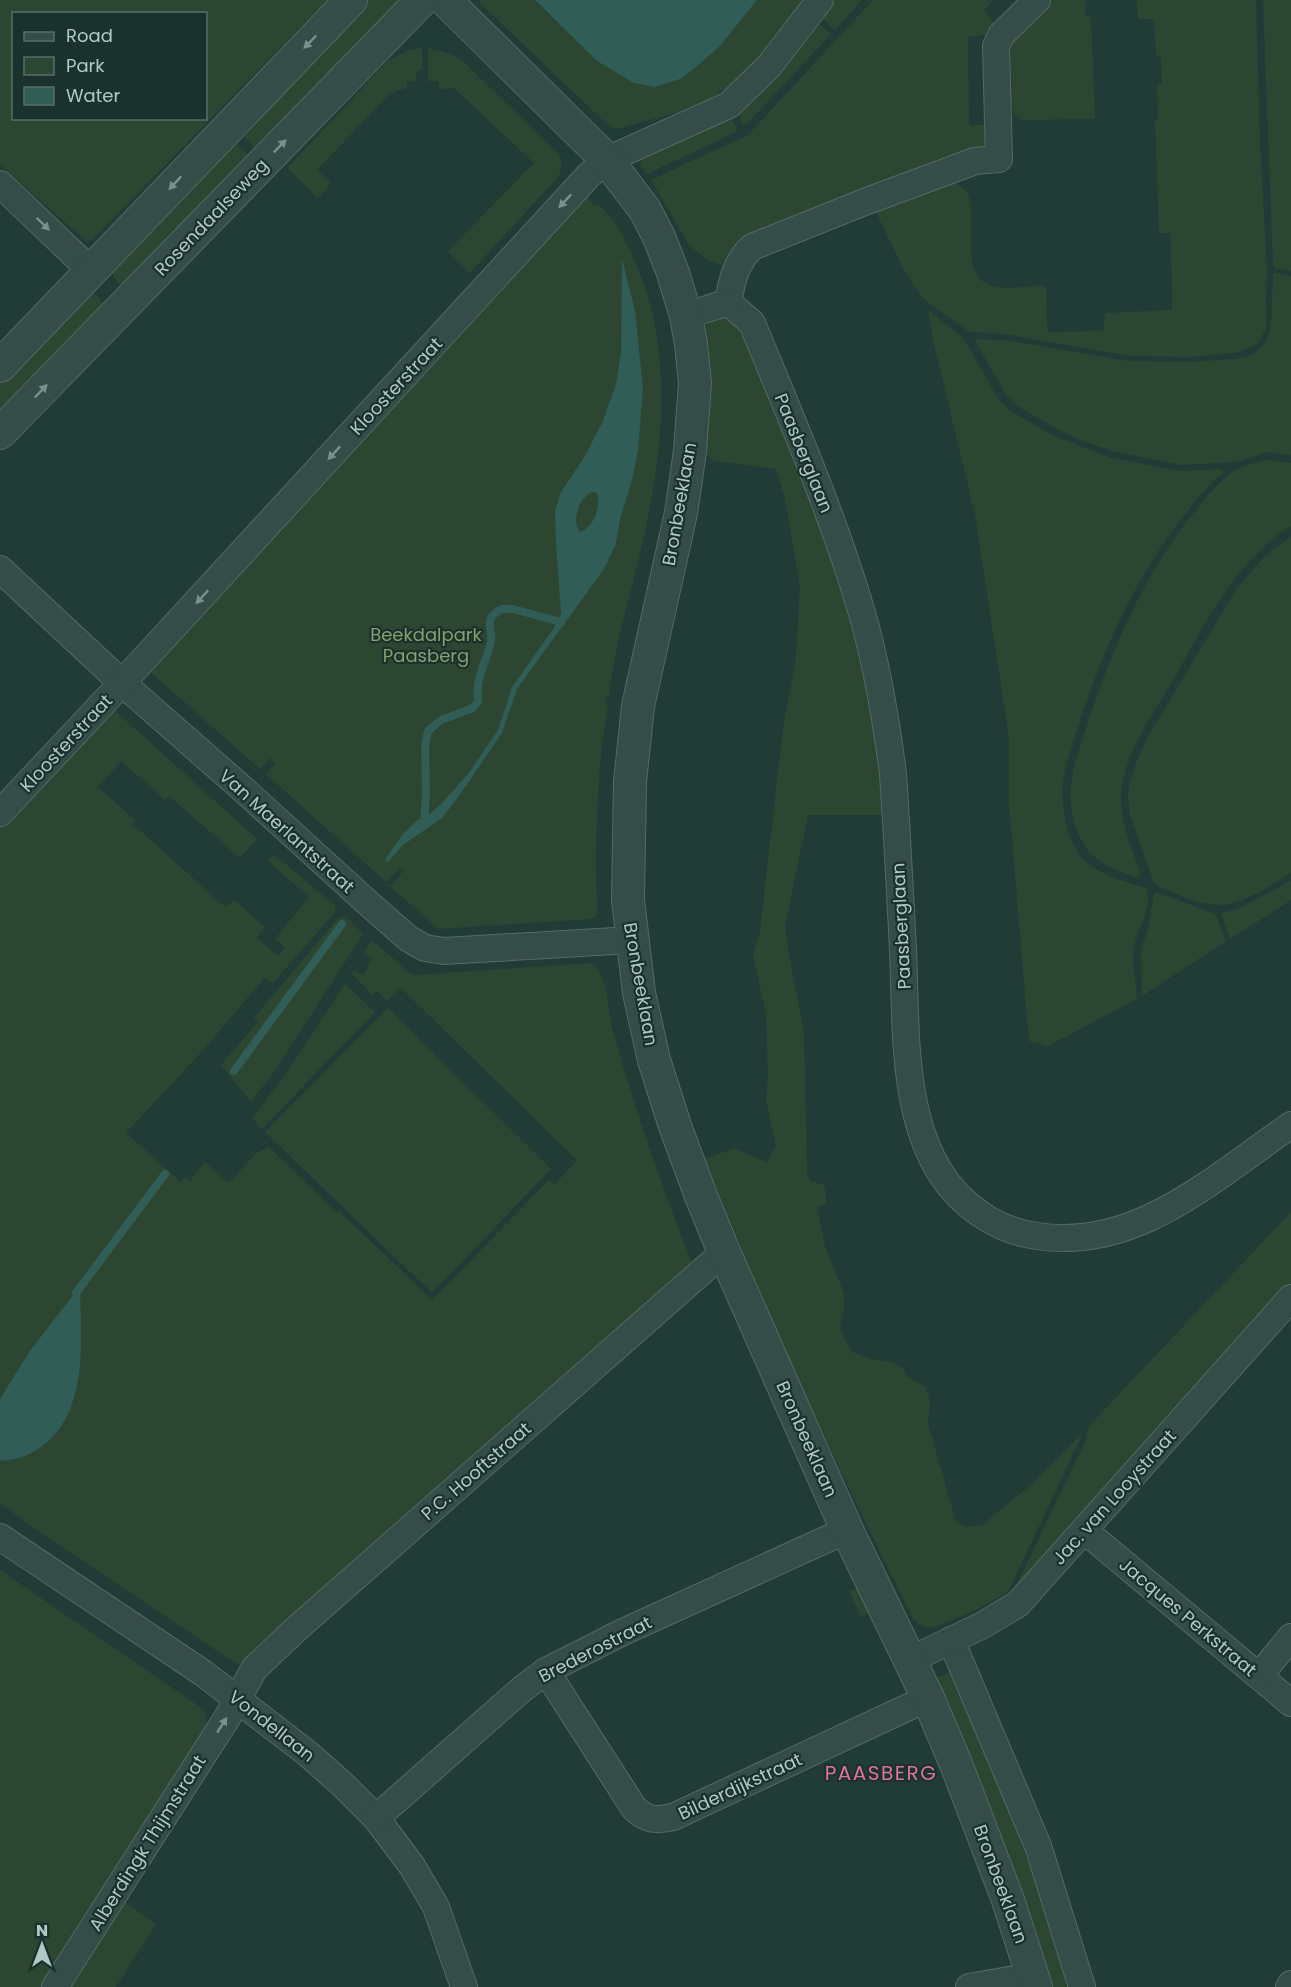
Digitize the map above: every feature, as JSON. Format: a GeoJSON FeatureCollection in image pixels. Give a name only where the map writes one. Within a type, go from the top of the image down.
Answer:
{"type":"FeatureCollection","features":[{"type":"Feature","properties":{"kind":"street"},"geometry":{"type":"LineString","coordinates":[[0,366],[351,0]]}},
{"type":"Feature","properties":{"kind":"street","name":"Rosendaalseweg"},"geometry":{"type":"LineString","coordinates":[[0,433],[422,0]]}},
{"type":"Feature","properties":{"kind":"street","name":"Bronbeeklaan"},"geometry":{"type":"LineString","coordinates":[[445,0],[607,160],[645,210],[673,273],[686,316],[695,383],[690,451],[681,513],[638,706],[630,782],[628,900],[639,993],[654,1060],[700,1196],[847,1530],[928,1698],[986,1839],[1034,1982]]}},
{"type":"Feature","properties":{"kind":"street","name":"Kloosterstraat"},"geometry":{"type":"LineString","coordinates":[[0,813],[122,684],[589,175],[607,160],[729,105],[769,66],[820,0]]}},
{"type":"Feature","properties":{"kind":"street"},"geometry":{"type":"LineString","coordinates":[[686,316],[728,302],[735,270],[742,256],[752,248],[975,161],[999,159],[996,46],[1001,35],[1037,0]]}},
{"type":"Feature","properties":{"kind":"street"},"geometry":{"type":"LineString","coordinates":[[0,184],[84,264],[124,306]]}},
{"type":"Feature","properties":{"kind":"street","name":"Paasberglaan"},"geometry":{"type":"LineString","coordinates":[[728,302],[752,323],[840,546],[872,652],[887,727],[893,774],[909,1075],[920,1126],[939,1173],[953,1192],[971,1208],[995,1224],[1020,1234],[1048,1238],[1094,1237],[1125,1228],[1176,1204],[1291,1125]]}},
{"type":"Feature","properties":{"kind":"street","name":"Van Maerlantstraat"},"geometry":{"type":"LineString","coordinates":[[0,569],[122,684],[409,939],[425,948],[444,951],[632,940]]}},
{"type":"Feature","properties":{"kind":"street","name":"P.C. Hooftstraat"},"geometry":{"type":"LineString","coordinates":[[237,1698],[254,1669],[294,1631],[724,1252]]}},
{"type":"Feature","properties":{"kind":"street","name":"Jac. van Looystraat"},"geometry":{"type":"LineString","coordinates":[[910,1660],[983,1625],[1018,1604],[1291,1298]]}},
{"type":"Feature","properties":{"kind":"street","name":"Brederostraat"},"geometry":{"type":"LineString","coordinates":[[376,1818],[522,1689],[546,1671],[623,1632],[847,1530]]}},
{"type":"Feature","properties":{"kind":"street","name":"Jacques Perkstraat"},"geometry":{"type":"LineString","coordinates":[[1085,1531],[1291,1703]]}},
{"type":"Feature","properties":{"kind":"street","name":"Vondellaan"},"geometry":{"type":"LineString","coordinates":[[0,1537],[237,1698],[264,1722],[307,1753],[342,1784],[376,1818],[412,1866],[436,1907],[464,1987]]}},
{"type":"Feature","properties":{"kind":"street"},"geometry":{"type":"LineString","coordinates":[[1259,1676],[1291,1637]]}},
{"type":"Feature","properties":{"kind":"street"},"geometry":{"type":"LineString","coordinates":[[951,1640],[1038,1846],[1082,1987]]}},
{"type":"Feature","properties":{"kind":"street","name":"Bilderdijkstraat"},"geometry":{"type":"LineString","coordinates":[[546,1671],[634,1808],[641,1815],[650,1819],[661,1820],[673,1817],[928,1698]]}},
{"type":"Feature","properties":{"kind":"street","name":"Alberdingk Thijmstraat"},"geometry":{"type":"LineString","coordinates":[[55,1987],[227,1719],[237,1698]]}},
{"type":"Feature","properties":{"kind":"street"},"geometry":{"type":"LineString","coordinates":[[969,1987],[1034,1982]]}},
{"type":"Feature","properties":{"kind":"green space"},"geometry":{"type":"Polygon","coordinates":[[[0,0],[327,0],[92,240],[86,241],[0,165],[0,0]]]}},
{"type":"Feature","properties":{"kind":"green space"},"geometry":{"type":"Polygon","coordinates":[[[364,0],[408,0],[263,156],[239,131],[364,0]]]}},
{"type":"Feature","properties":{"kind":"green space"},"geometry":{"type":"Polygon","coordinates":[[[480,0],[535,0],[569,32],[720,46],[757,0],[809,0],[743,78],[708,99],[676,113],[620,128],[611,128],[480,3],[480,0]]]}},
{"type":"Feature","properties":{"kind":"green space"},"geometry":{"type":"Polygon","coordinates":[[[836,0],[862,0],[835,30],[822,18],[836,0]]]}},
{"type":"Feature","properties":{"kind":"green space"},"geometry":{"type":"Polygon","coordinates":[[[873,0],[994,0],[984,10],[992,21],[991,34],[968,37],[969,125],[988,125],[988,140],[982,147],[726,267],[706,259],[689,245],[651,180],[748,135],[873,0]]]}},
{"type":"Feature","properties":{"kind":"green space"},"geometry":{"type":"Polygon","coordinates":[[[1050,0],[1087,0],[1085,17],[1091,17],[1095,119],[1022,120],[1014,113],[1011,106],[1009,44],[1050,0]]]}},
{"type":"Feature","properties":{"kind":"green space"},"geometry":{"type":"Polygon","coordinates":[[[1137,0],[1256,0],[1260,143],[1267,270],[1266,328],[1259,342],[1250,348],[1234,353],[1190,357],[1129,356],[1005,334],[969,332],[925,300],[916,289],[904,270],[874,208],[953,182],[961,186],[968,194],[971,208],[972,263],[977,274],[984,282],[997,287],[1044,285],[1047,329],[1050,332],[1102,331],[1105,313],[1172,310],[1171,233],[1159,233],[1155,121],[1158,121],[1157,84],[1162,83],[1161,56],[1156,55],[1154,19],[1138,19],[1137,0]]]}},
{"type":"Feature","properties":{"kind":"green space"},"geometry":{"type":"Polygon","coordinates":[[[1263,0],[1291,0],[1291,271],[1275,268],[1273,265],[1263,0]]]}},
{"type":"Feature","properties":{"kind":"green space"},"geometry":{"type":"Polygon","coordinates":[[[818,23],[831,34],[746,125],[742,123],[738,114],[786,67],[818,23]]]}},
{"type":"Feature","properties":{"kind":"green space"},"geometry":{"type":"Polygon","coordinates":[[[422,48],[422,69],[416,72],[417,81],[407,82],[407,88],[390,93],[317,170],[331,183],[318,198],[287,168],[389,60],[410,50],[422,48]]]}},
{"type":"Feature","properties":{"kind":"green space"},"geometry":{"type":"Polygon","coordinates":[[[428,48],[451,54],[463,61],[558,154],[561,164],[560,173],[556,179],[470,273],[448,251],[534,163],[454,88],[439,89],[438,81],[428,81],[428,48]]]}},
{"type":"Feature","properties":{"kind":"green space"},"geometry":{"type":"Polygon","coordinates":[[[731,118],[737,129],[736,132],[647,174],[640,165],[643,157],[731,118]]]}},
{"type":"Feature","properties":{"kind":"green space"},"geometry":{"type":"Polygon","coordinates":[[[231,138],[256,163],[123,285],[118,282],[112,269],[231,138]]]}},
{"type":"Feature","properties":{"kind":"green space","name":"Beekdalpark Paasberg"},"geometry":{"type":"Polygon","coordinates":[[[586,192],[593,205],[598,205],[605,211],[616,225],[637,266],[649,299],[660,369],[661,404],[655,475],[649,510],[619,639],[609,697],[606,696],[605,703],[608,704],[597,808],[597,912],[591,919],[438,929],[390,886],[404,870],[400,868],[386,882],[266,774],[276,763],[270,758],[260,769],[147,669],[479,308],[483,309],[490,302],[489,298],[586,192]]]}},
{"type":"Feature","properties":{"kind":"green space"},"geometry":{"type":"Polygon","coordinates":[[[1273,274],[1291,276],[1291,455],[1267,452],[1237,462],[1180,465],[1113,451],[1080,440],[1018,406],[1007,396],[974,339],[1004,340],[1128,361],[1190,362],[1235,359],[1252,355],[1264,345],[1271,329],[1273,274]]]}},
{"type":"Feature","properties":{"kind":"green space"},"geometry":{"type":"Polygon","coordinates":[[[87,293],[98,297],[103,308],[0,421],[0,379],[87,293]]]}},
{"type":"Feature","properties":{"kind":"green space"},"geometry":{"type":"Polygon","coordinates":[[[928,310],[963,338],[999,400],[1012,412],[1054,436],[1111,458],[1181,471],[1221,469],[1224,472],[1202,494],[1171,532],[1137,586],[1096,675],[1064,776],[1063,800],[1068,831],[1081,857],[1103,873],[1146,888],[1147,910],[1133,953],[1137,999],[1048,1046],[1029,1041],[1009,802],[1009,737],[975,515],[933,340],[928,310]]]}},
{"type":"Feature","properties":{"kind":"green space"},"geometry":{"type":"Polygon","coordinates":[[[727,317],[743,328],[810,492],[853,616],[870,690],[885,815],[808,815],[785,926],[804,1032],[807,1175],[811,1182],[823,1184],[826,1193],[826,1205],[817,1207],[825,1247],[844,1293],[844,1308],[840,1325],[844,1338],[852,1352],[870,1359],[893,1362],[903,1369],[907,1377],[926,1387],[930,1402],[928,1423],[956,1522],[967,1527],[982,1525],[1031,1485],[1083,1433],[1008,1592],[978,1609],[932,1628],[922,1626],[914,1620],[858,1507],[778,1334],[705,1159],[735,1148],[767,1163],[776,1145],[766,1101],[768,1076],[766,1015],[753,954],[760,931],[783,728],[796,657],[800,586],[785,499],[776,469],[714,461],[704,452],[702,337],[710,322],[727,317]]]}},
{"type":"Feature","properties":{"kind":"green space"},"geometry":{"type":"Polygon","coordinates":[[[1266,460],[1291,463],[1291,526],[1256,554],[1216,606],[1134,749],[1124,778],[1121,802],[1127,834],[1141,873],[1137,878],[1098,860],[1086,848],[1079,835],[1072,813],[1071,784],[1079,750],[1118,641],[1162,556],[1180,530],[1221,481],[1239,468],[1266,460]]]}},
{"type":"Feature","properties":{"kind":"green space"},"geometry":{"type":"Polygon","coordinates":[[[1291,536],[1291,873],[1241,901],[1219,905],[1202,903],[1154,883],[1130,815],[1128,793],[1130,781],[1146,740],[1237,588],[1264,557],[1291,536]]]}},
{"type":"Feature","properties":{"kind":"green space"},"geometry":{"type":"Polygon","coordinates":[[[112,708],[257,839],[240,858],[169,796],[165,800],[121,761],[98,787],[136,821],[133,824],[226,908],[234,900],[265,927],[257,938],[278,956],[285,947],[275,939],[309,897],[270,863],[269,860],[274,854],[335,906],[335,912],[273,983],[264,978],[206,1047],[126,1133],[181,1182],[185,1177],[190,1181],[205,1162],[229,1183],[256,1153],[269,1147],[432,1300],[549,1180],[554,1185],[577,1160],[401,988],[387,1001],[377,991],[373,995],[351,973],[354,970],[363,975],[372,959],[363,953],[372,940],[412,975],[591,963],[597,969],[605,985],[613,1031],[630,1090],[692,1263],[238,1665],[0,1503],[0,1461],[14,1459],[74,1401],[79,1362],[80,1287],[29,1352],[0,1399],[0,826],[112,708]]]}},
{"type":"Feature","properties":{"kind":"green space"},"geometry":{"type":"Polygon","coordinates":[[[1291,881],[1291,900],[1230,939],[1221,913],[1240,908],[1291,881]]]}},
{"type":"Feature","properties":{"kind":"green space"},"geometry":{"type":"Polygon","coordinates":[[[1157,892],[1212,913],[1216,916],[1226,941],[1142,996],[1141,949],[1148,929],[1154,894],[1157,892]]]}},
{"type":"Feature","properties":{"kind":"green space"},"geometry":{"type":"Polygon","coordinates":[[[346,916],[363,934],[276,1069],[251,1102],[221,1065],[258,1022],[254,1018],[339,917],[346,916]]]}},
{"type":"Feature","properties":{"kind":"green space"},"geometry":{"type":"Polygon","coordinates":[[[345,984],[375,1012],[262,1129],[252,1118],[285,1075],[345,984]]]}},
{"type":"Feature","properties":{"kind":"green space"},"geometry":{"type":"Polygon","coordinates":[[[388,1008],[551,1169],[432,1293],[265,1132],[388,1008]]]}},
{"type":"Feature","properties":{"kind":"green space"},"geometry":{"type":"Polygon","coordinates":[[[1291,1212],[1291,1286],[1018,1587],[1018,1582],[1085,1442],[1089,1426],[1291,1212]]]}},
{"type":"Feature","properties":{"kind":"green space"},"geometry":{"type":"Polygon","coordinates":[[[0,1570],[203,1709],[206,1716],[207,1735],[45,1987],[0,1987],[0,1570]]]}},
{"type":"Feature","properties":{"kind":"green space"},"geometry":{"type":"Polygon","coordinates":[[[858,1588],[872,1612],[861,1617],[849,1591],[858,1588]]]}},
{"type":"Feature","properties":{"kind":"green space"},"geometry":{"type":"Polygon","coordinates":[[[957,1669],[965,1706],[1011,1816],[1038,1889],[1067,1987],[1049,1987],[932,1680],[957,1669]]]}},
{"type":"Feature","properties":{"kind":"green space"},"geometry":{"type":"Polygon","coordinates":[[[122,1900],[156,1924],[116,1987],[67,1987],[122,1900]]]}},
{"type":"Feature","properties":{"kind":"water"},"geometry":{"type":"Polygon","coordinates":[[[535,0],[757,0],[720,46],[696,67],[680,79],[655,87],[634,83],[597,61],[535,0]]]}},
{"type":"Feature","properties":{"kind":"water"},"geometry":{"type":"Polygon","coordinates":[[[622,259],[635,311],[643,388],[638,450],[620,519],[616,544],[604,569],[517,689],[502,733],[459,796],[442,818],[403,845],[386,862],[386,858],[403,834],[417,820],[430,814],[442,803],[468,774],[498,730],[512,687],[554,628],[561,613],[555,511],[561,492],[585,456],[603,421],[616,384],[621,352],[622,259]],[[592,492],[587,495],[580,504],[576,522],[580,532],[590,525],[596,516],[597,493],[592,492]]]}},
{"type":"Feature","properties":{"kind":"water"},"geometry":{"type":"Polygon","coordinates":[[[80,1286],[81,1357],[72,1404],[62,1425],[48,1442],[24,1456],[0,1461],[0,1399],[29,1352],[80,1286]]]}},
{"type":"Feature","properties":{"kind":"waterway"},"geometry":{"type":"LineString","coordinates":[[424,821],[425,747],[428,731],[441,720],[473,708],[478,701],[479,678],[491,641],[490,621],[492,617],[502,609],[513,609],[561,622]]}},
{"type":"Feature","properties":{"kind":"waterway"},"geometry":{"type":"LineString","coordinates":[[234,1071],[342,924]]}},
{"type":"Feature","properties":{"kind":"waterway"},"geometry":{"type":"LineString","coordinates":[[76,1293],[165,1174]]}},
{"type":"Feature","properties":{"kind":"district","name":"PAASBERG"},"geometry":{"type":"Point","coordinates":[881,1773]}}]}
